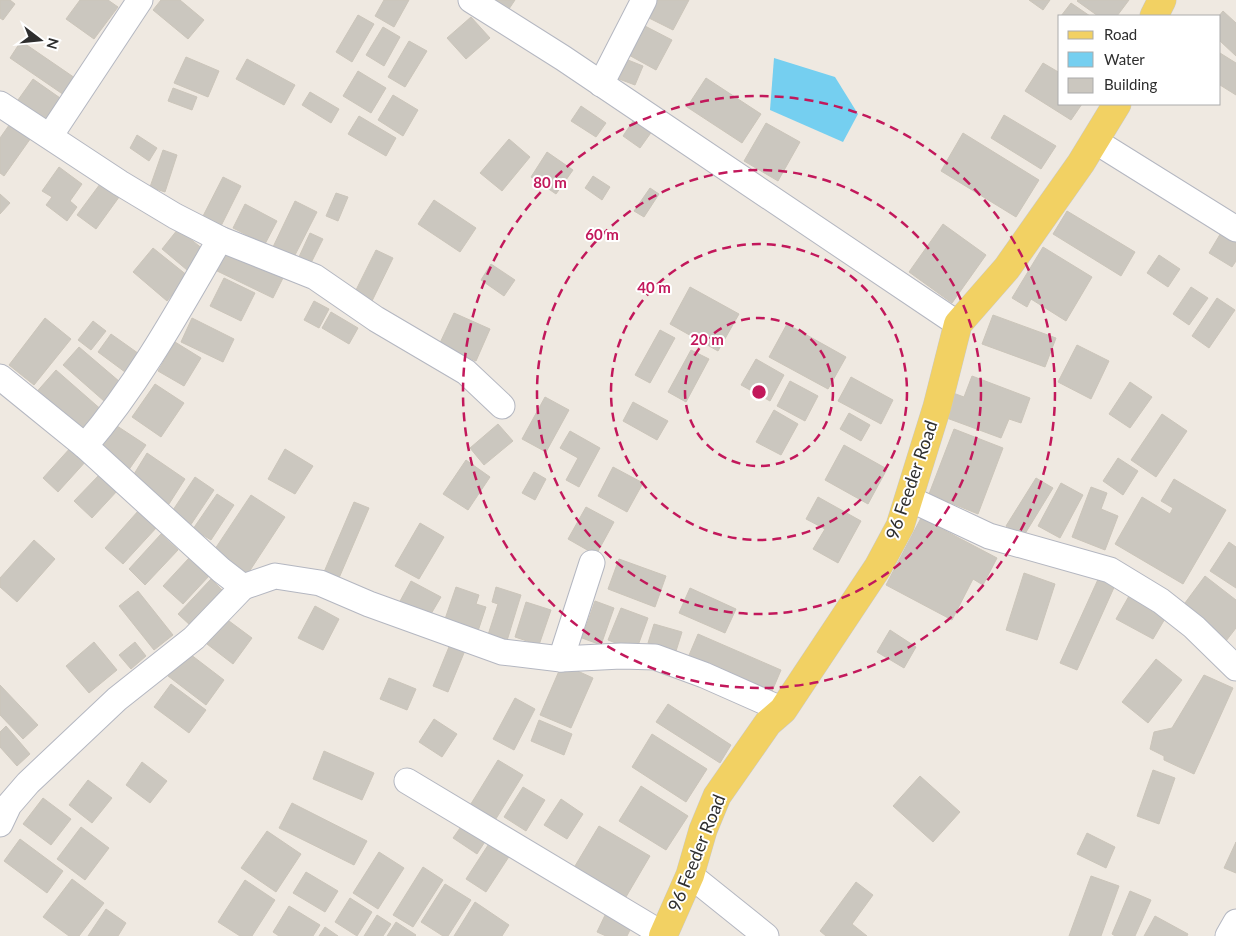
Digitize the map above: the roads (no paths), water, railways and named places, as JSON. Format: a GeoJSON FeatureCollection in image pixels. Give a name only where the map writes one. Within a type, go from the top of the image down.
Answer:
{"type":"FeatureCollection","features":[{"type":"Feature","properties":{"kind":"main road"},"geometry":{"type":"LineString","coordinates":[[1154,15],[1162,0]]}},
{"type":"Feature","properties":{"kind":"main road","name":"96 Feeder Road"},"geometry":{"type":"LineString","coordinates":[[664,936],[690,876],[703,830],[718,796],[768,723],[783,710],[878,567],[900,526],[938,407],[958,324],[1007,268],[1095,141],[1116,105]]}},
{"type":"Feature","properties":{"kind":"street"},"geometry":{"type":"LineString","coordinates":[[50,136],[140,0]]}},
{"type":"Feature","properties":{"kind":"street"},"geometry":{"type":"LineString","coordinates":[[471,0],[601,84],[958,324]]}},
{"type":"Feature","properties":{"kind":"street"},"geometry":{"type":"LineString","coordinates":[[601,84],[644,0]]}},
{"type":"Feature","properties":{"kind":"street"},"geometry":{"type":"LineString","coordinates":[[0,104],[120,183],[175,216],[220,239],[315,277],[376,319],[466,372],[502,406]]}},
{"type":"Feature","properties":{"kind":"street"},"geometry":{"type":"LineString","coordinates":[[1095,141],[1236,229]]}},
{"type":"Feature","properties":{"kind":"street"},"geometry":{"type":"LineString","coordinates":[[85,446],[111,415],[156,348],[220,239]]}},
{"type":"Feature","properties":{"kind":"street"},"geometry":{"type":"LineString","coordinates":[[0,377],[85,446],[221,570],[243,587]]}},
{"type":"Feature","properties":{"kind":"street"},"geometry":{"type":"LineString","coordinates":[[910,499],[989,536],[1110,570],[1161,600],[1194,627],[1236,668]]}},
{"type":"Feature","properties":{"kind":"street"},"geometry":{"type":"LineString","coordinates":[[561,659],[592,563]]}},
{"type":"Feature","properties":{"kind":"street"},"geometry":{"type":"LineString","coordinates":[[0,824],[9,805],[28,782],[117,699],[194,638],[243,587],[276,576],[320,584],[369,604],[502,652],[561,659],[621,656],[655,657],[704,675],[783,710]]}},
{"type":"Feature","properties":{"kind":"street"},"geometry":{"type":"LineString","coordinates":[[407,781],[664,936]]}},
{"type":"Feature","properties":{"kind":"street"},"geometry":{"type":"LineString","coordinates":[[690,876],[766,936]]}},
{"type":"Feature","properties":{"kind":"street"},"geometry":{"type":"LineString","coordinates":[[1228,936],[1236,922]]}},
{"type":"Feature","properties":{"kind":"water"},"geometry":{"type":"Polygon","coordinates":[[[774,58],[835,77],[858,114],[843,142],[770,110],[774,58]]]}}]}
